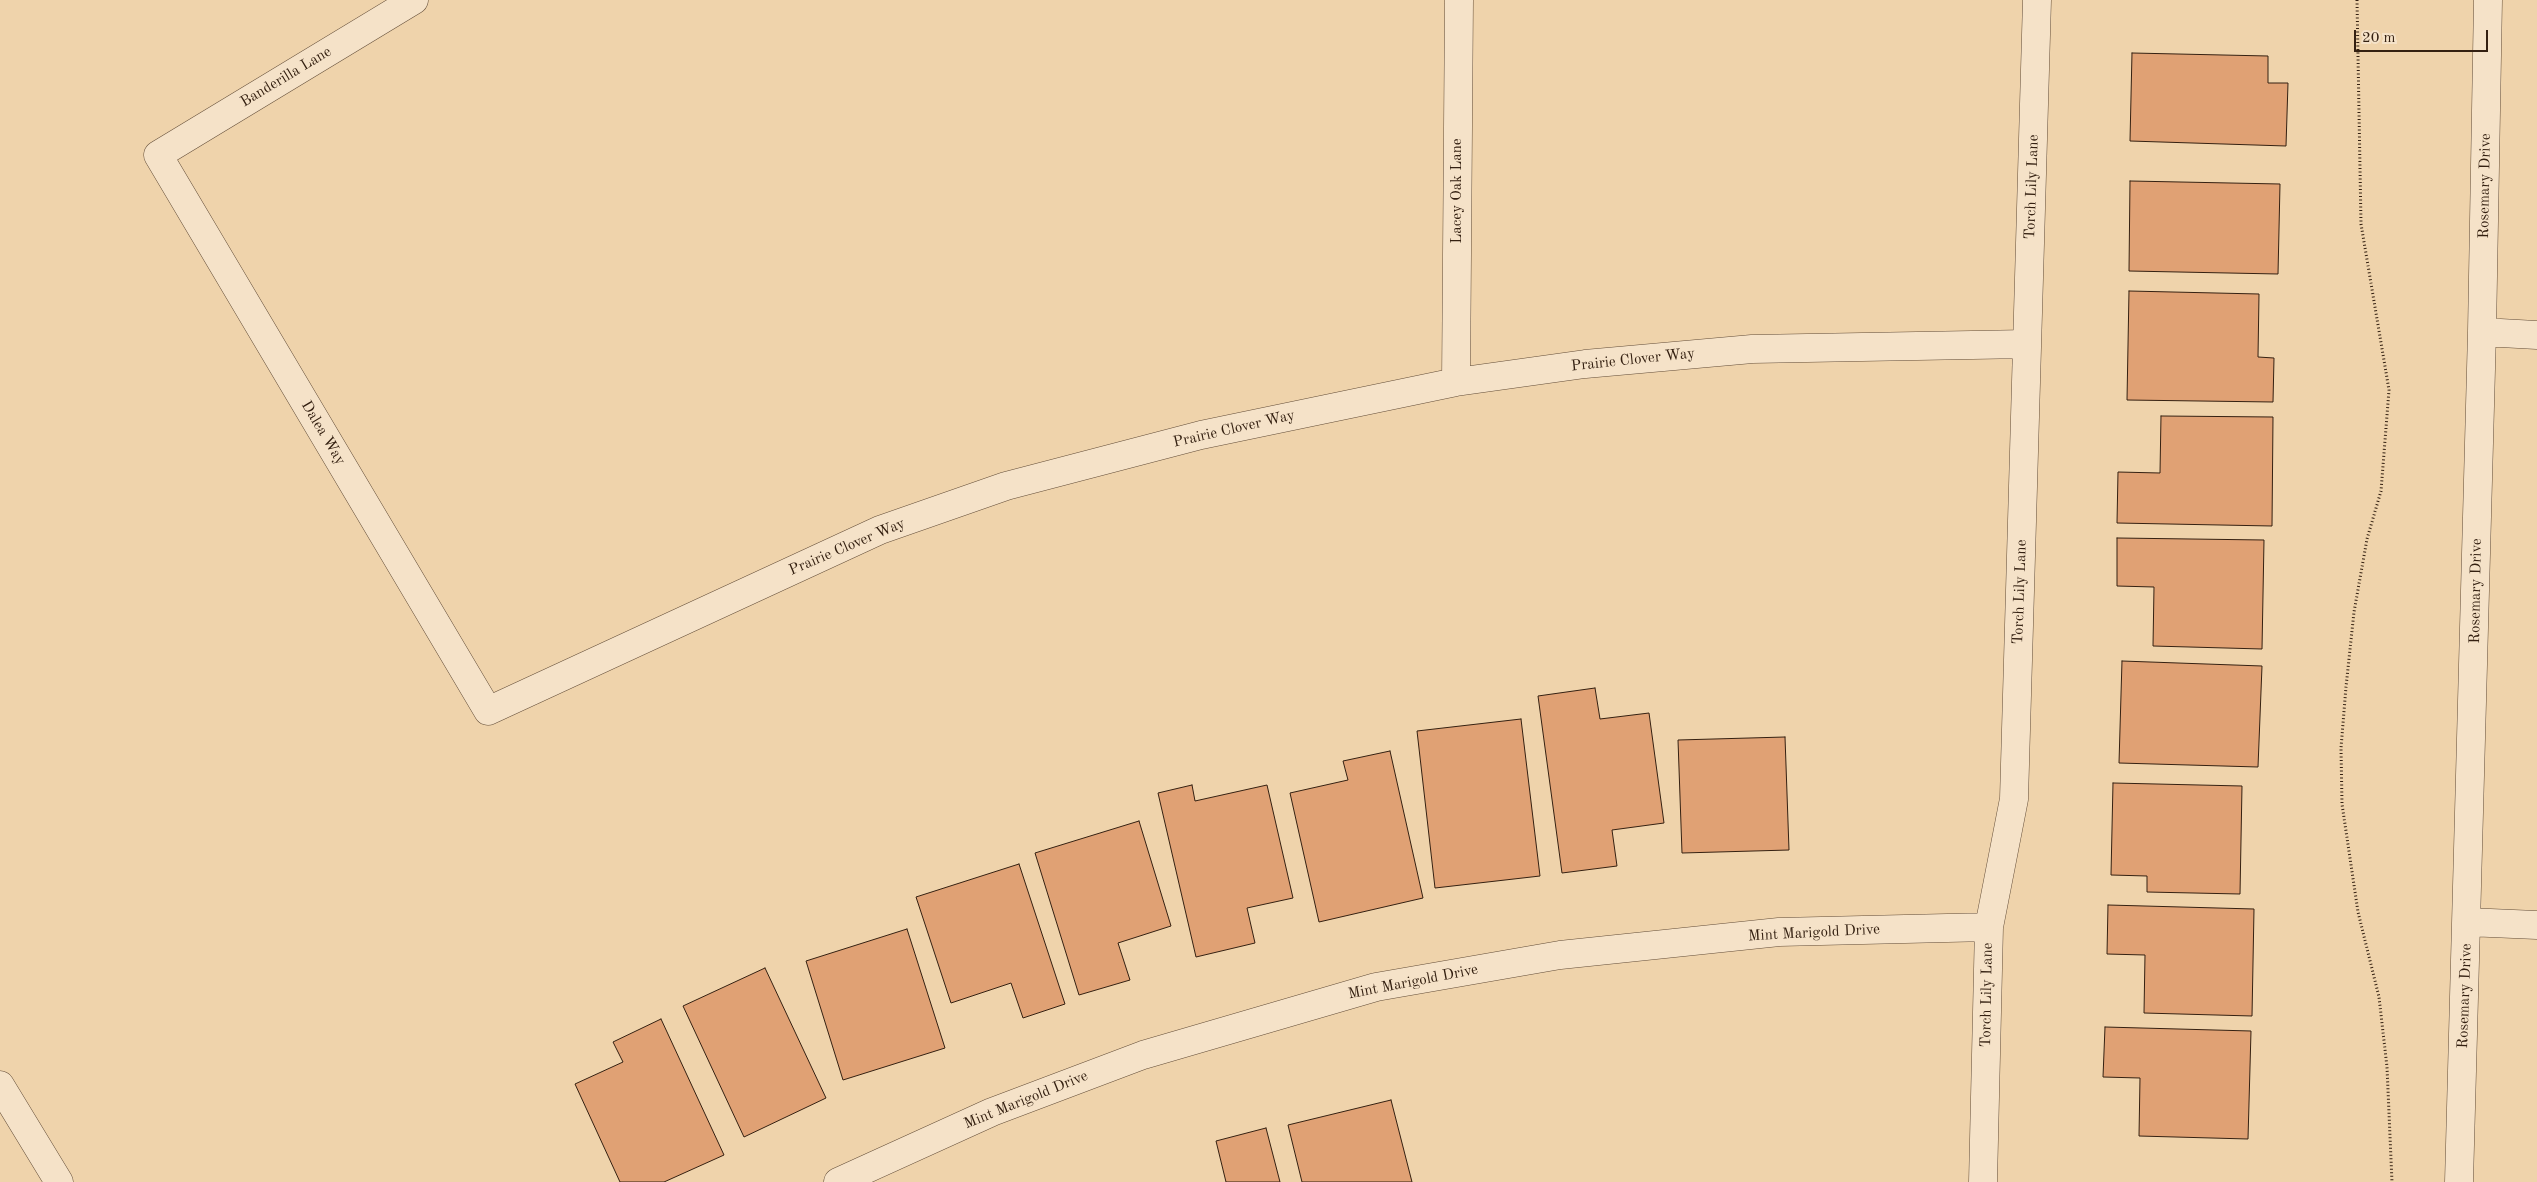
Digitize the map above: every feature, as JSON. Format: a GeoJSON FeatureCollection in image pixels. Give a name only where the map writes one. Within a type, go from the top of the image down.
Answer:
{"type":"FeatureCollection","features":[{"type":"Feature","properties":{"kind":"street","name":"Banderilla Lane"},"geometry":{"type":"LineString","coordinates":[[158,154],[414,0]]}},
{"type":"Feature","properties":{"kind":"street","name":"Lacey Oak Lane"},"geometry":{"type":"LineString","coordinates":[[1456,382],[1459,0]]}},
{"type":"Feature","properties":{"kind":"street","name":"Torch Lily Lane"},"geometry":{"type":"LineString","coordinates":[[1983,1182],[1989,927],[2014,799],[2037,0]]}},
{"type":"Feature","properties":{"kind":"street","name":"Rosemary Drive"},"geometry":{"type":"LineString","coordinates":[[2459,1182],[2482,332],[2488,0]]}},
{"type":"Feature","properties":{"kind":"street","name":"Dalea Way"},"geometry":{"type":"LineString","coordinates":[[158,154],[488,711]]}},
{"type":"Feature","properties":{"kind":"street"},"geometry":{"type":"LineString","coordinates":[[2482,332],[2537,334]]}},
{"type":"Feature","properties":{"kind":"street","name":"Prairie Clover Way"},"geometry":{"type":"LineString","coordinates":[[488,711],[880,530],[1006,486],[1201,435],[1456,382],[1585,364],[1752,349],[2027,344]]}},
{"type":"Feature","properties":{"kind":"street"},"geometry":{"type":"LineString","coordinates":[[2467,922],[2537,925]]}},
{"type":"Feature","properties":{"kind":"street","name":"Mint Marigold Drive"},"geometry":{"type":"LineString","coordinates":[[838,1182],[992,1112],[1142,1055],[1376,986],[1560,954],[1779,932],[1989,927]]}},
{"type":"Feature","properties":{"kind":"street"},"geometry":{"type":"LineString","coordinates":[[0,1084],[59,1182]]}},
{"type":"Feature","properties":{"kind":"path"},"geometry":{"type":"LineString","coordinates":[[2357,0],[2361,224],[2389,390],[2381,491],[2367,539],[2354,612],[2341,748],[2342,804],[2358,912],[2379,997],[2387,1067],[2392,1182]]}},
{"type":"Feature","properties":{"kind":"building"},"geometry":{"type":"Polygon","coordinates":[[[2132,53],[2268,56],[2268,83],[2288,83],[2286,146],[2130,141],[2132,53]]]}},
{"type":"Feature","properties":{"kind":"building"},"geometry":{"type":"Polygon","coordinates":[[[2130,181],[2280,184],[2278,274],[2129,271],[2130,181]]]}},
{"type":"Feature","properties":{"kind":"building"},"geometry":{"type":"Polygon","coordinates":[[[2129,291],[2259,294],[2258,357],[2274,358],[2273,402],[2127,400],[2129,291]]]}},
{"type":"Feature","properties":{"kind":"building"},"geometry":{"type":"Polygon","coordinates":[[[2161,416],[2273,417],[2272,526],[2117,523],[2118,472],[2160,473],[2161,416]]]}},
{"type":"Feature","properties":{"kind":"building"},"geometry":{"type":"Polygon","coordinates":[[[2117,538],[2264,540],[2262,649],[2153,646],[2154,587],[2117,586],[2117,538]]]}},
{"type":"Feature","properties":{"kind":"building"},"geometry":{"type":"Polygon","coordinates":[[[2122,661],[2262,666],[2258,767],[2119,763],[2122,661]]]}},
{"type":"Feature","properties":{"kind":"building"},"geometry":{"type":"Polygon","coordinates":[[[1595,688],[1600,719],[1649,713],[1664,823],[1612,830],[1617,866],[1562,873],[1538,696],[1595,688]]]}},
{"type":"Feature","properties":{"kind":"building"},"geometry":{"type":"Polygon","coordinates":[[[1521,719],[1540,876],[1435,888],[1417,731],[1521,719]]]}},
{"type":"Feature","properties":{"kind":"building"},"geometry":{"type":"Polygon","coordinates":[[[1785,737],[1789,850],[1682,853],[1678,740],[1785,737]]]}},
{"type":"Feature","properties":{"kind":"building"},"geometry":{"type":"Polygon","coordinates":[[[1390,751],[1423,898],[1319,922],[1290,793],[1348,780],[1343,761],[1390,751]]]}},
{"type":"Feature","properties":{"kind":"building"},"geometry":{"type":"Polygon","coordinates":[[[2113,783],[2242,786],[2240,894],[2147,892],[2147,876],[2111,875],[2113,783]]]}},
{"type":"Feature","properties":{"kind":"building"},"geometry":{"type":"Polygon","coordinates":[[[1192,785],[1195,801],[1267,785],[1293,898],[1247,908],[1255,943],[1196,957],[1158,793],[1192,785]]]}},
{"type":"Feature","properties":{"kind":"building"},"geometry":{"type":"Polygon","coordinates":[[[1139,821],[1171,926],[1118,943],[1130,980],[1079,995],[1035,853],[1139,821]]]}},
{"type":"Feature","properties":{"kind":"building"},"geometry":{"type":"Polygon","coordinates":[[[1019,864],[1065,1004],[1023,1018],[1011,983],[951,1003],[916,897],[1019,864]]]}},
{"type":"Feature","properties":{"kind":"building"},"geometry":{"type":"Polygon","coordinates":[[[2108,905],[2254,909],[2252,1016],[2144,1013],[2145,955],[2107,954],[2108,905]]]}},
{"type":"Feature","properties":{"kind":"building"},"geometry":{"type":"Polygon","coordinates":[[[907,929],[945,1048],[843,1080],[806,961],[907,929]]]}},
{"type":"Feature","properties":{"kind":"building"},"geometry":{"type":"Polygon","coordinates":[[[765,968],[826,1098],[744,1137],[683,1006],[765,968]]]}},
{"type":"Feature","properties":{"kind":"building"},"geometry":{"type":"Polygon","coordinates":[[[661,1019],[724,1155],[664,1182],[620,1182],[575,1084],[623,1062],[613,1042],[661,1019]]]}},
{"type":"Feature","properties":{"kind":"building"},"geometry":{"type":"Polygon","coordinates":[[[2105,1027],[2251,1031],[2248,1139],[2139,1136],[2140,1078],[2103,1077],[2105,1027]]]}},
{"type":"Feature","properties":{"kind":"building"},"geometry":{"type":"Polygon","coordinates":[[[1391,1100],[1412,1182],[1302,1182],[1288,1125],[1391,1100]]]}},
{"type":"Feature","properties":{"kind":"building"},"geometry":{"type":"Polygon","coordinates":[[[1266,1128],[1280,1182],[1226,1182],[1216,1141],[1266,1128]]]}}]}
